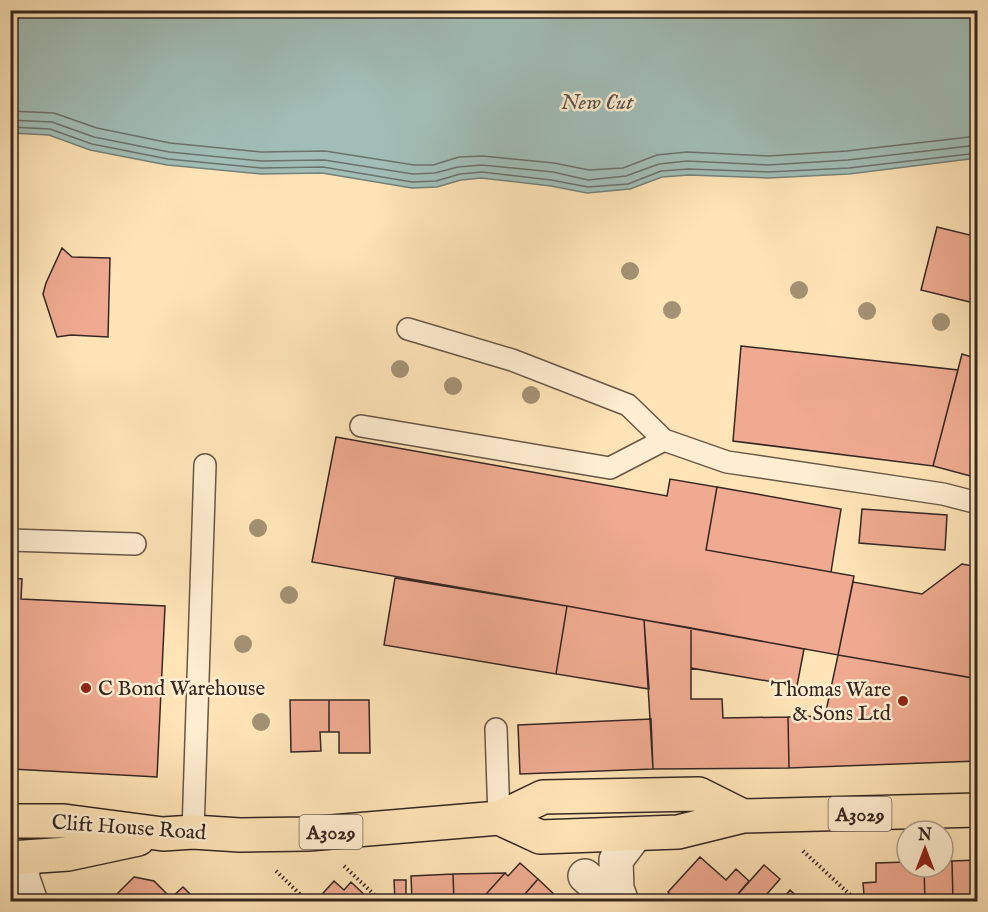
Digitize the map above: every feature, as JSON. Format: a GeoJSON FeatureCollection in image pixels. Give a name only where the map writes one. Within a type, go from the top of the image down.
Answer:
{"type":"FeatureCollection","features":[{"type":"Feature","properties":{"kind":"highway","name":"Clift House Road"},"geometry":{"type":"LineString","coordinates":[[10,821],[64,821],[178,833],[308,834],[499,818],[543,797],[699,795],[754,816]]}},
{"type":"Feature","properties":{"kind":"highway","name":"Clift House Road"},"geometry":{"type":"LineString","coordinates":[[499,818],[540,837],[678,832],[754,816],[978,810]]}},
{"type":"Feature","properties":{"kind":"highway","name":"A3029"},"geometry":{"type":"LineString","coordinates":[[16,858],[68,854],[178,833]]}},
{"type":"Feature","properties":{"kind":"street"},"geometry":{"type":"LineString","coordinates":[[622,902],[617,888],[616,860],[635,835]]}},
{"type":"Feature","properties":{"kind":"street"},"geometry":{"type":"LineString","coordinates":[[16,858],[31,902]]}},
{"type":"Feature","properties":{"kind":"street"},"geometry":{"type":"LineString","coordinates":[[585,876],[614,902]]}},
{"type":"Feature","properties":{"kind":"lane"},"geometry":{"type":"LineString","coordinates":[[408,329],[512,360],[628,405],[664,440],[727,462],[943,494],[978,502]]}},
{"type":"Feature","properties":{"kind":"lane"},"geometry":{"type":"LineString","coordinates":[[361,426],[610,468],[664,440]]}},
{"type":"Feature","properties":{"kind":"lane"},"geometry":{"type":"LineString","coordinates":[[178,833],[205,465]]}},
{"type":"Feature","properties":{"kind":"lane"},"geometry":{"type":"LineString","coordinates":[[10,540],[135,544]]}},
{"type":"Feature","properties":{"kind":"lane"},"geometry":{"type":"LineString","coordinates":[[496,729],[499,818]]}},
{"type":"Feature","properties":{"kind":"path"},"geometry":{"type":"LineString","coordinates":[[754,816],[858,902]]}},
{"type":"Feature","properties":{"kind":"path"},"geometry":{"type":"LineString","coordinates":[[272,867],[308,902]]}},
{"type":"Feature","properties":{"kind":"water","name":"New Cut"},"geometry":{"type":"Polygon","coordinates":[[[10,11],[977,11],[977,158],[849,174],[768,178],[689,175],[662,177],[630,189],[587,193],[551,186],[481,178],[461,180],[437,187],[412,188],[322,173],[261,174],[167,165],[90,150],[49,135],[11,133],[10,11]]]}},
{"type":"Feature","properties":{"kind":"building"},"geometry":{"type":"Polygon","coordinates":[[[937,227],[978,237],[978,304],[921,290],[937,227]]]}},
{"type":"Feature","properties":{"kind":"building"},"geometry":{"type":"Polygon","coordinates":[[[62,248],[72,257],[110,258],[108,337],[71,335],[57,337],[43,294],[62,248]]]}},
{"type":"Feature","properties":{"kind":"building"},"geometry":{"type":"Polygon","coordinates":[[[741,346],[958,370],[933,466],[733,441],[741,346]]]}},
{"type":"Feature","properties":{"kind":"building"},"geometry":{"type":"Polygon","coordinates":[[[962,354],[978,359],[978,478],[933,466],[962,354]]]}},
{"type":"Feature","properties":{"kind":"building"},"geometry":{"type":"Polygon","coordinates":[[[336,437],[667,496],[670,479],[717,487],[706,550],[854,576],[838,655],[312,562],[336,437]]]}},
{"type":"Feature","properties":{"kind":"building"},"geometry":{"type":"Polygon","coordinates":[[[717,487],[841,509],[831,572],[706,550],[717,487]]]}},
{"type":"Feature","properties":{"kind":"building"},"geometry":{"type":"Polygon","coordinates":[[[862,509],[947,515],[945,550],[859,543],[862,509]]]}},
{"type":"Feature","properties":{"kind":"building"},"geometry":{"type":"Polygon","coordinates":[[[962,564],[978,567],[978,636],[975,635],[973,678],[838,655],[853,582],[922,594],[962,564]]]}},
{"type":"Feature","properties":{"kind":"building","name":"C Bond Warehouse"},"geometry":{"type":"Polygon","coordinates":[[[10,578],[22,579],[21,599],[165,606],[157,777],[12,769],[10,781],[10,578]]]}},
{"type":"Feature","properties":{"kind":"building"},"geometry":{"type":"Polygon","coordinates":[[[395,578],[567,606],[556,674],[384,645],[395,578]]]}},
{"type":"Feature","properties":{"kind":"building"},"geometry":{"type":"Polygon","coordinates":[[[567,606],[644,620],[649,689],[556,674],[567,606]]]}},
{"type":"Feature","properties":{"kind":"building"},"geometry":{"type":"Polygon","coordinates":[[[644,620],[691,628],[691,699],[722,699],[723,718],[788,717],[789,768],[653,769],[644,620]]]}},
{"type":"Feature","properties":{"kind":"building"},"geometry":{"type":"Polygon","coordinates":[[[691,628],[804,649],[797,686],[691,668],[691,628]]]}},
{"type":"Feature","properties":{"kind":"building"},"geometry":{"type":"Polygon","coordinates":[[[975,635],[978,636],[978,685],[973,685],[975,635]]]}},
{"type":"Feature","properties":{"kind":"building","name":"Thomas Ware & Sons Ltd"},"geometry":{"type":"Polygon","coordinates":[[[838,655],[973,678],[973,685],[978,685],[978,761],[789,768],[788,717],[825,716],[838,655]]]}},
{"type":"Feature","properties":{"kind":"building"},"geometry":{"type":"Polygon","coordinates":[[[290,700],[329,700],[329,732],[320,732],[321,751],[291,752],[290,700]]]}},
{"type":"Feature","properties":{"kind":"building"},"geometry":{"type":"Polygon","coordinates":[[[329,700],[369,700],[370,753],[339,753],[339,732],[329,732],[329,700]]]}},
{"type":"Feature","properties":{"kind":"building"},"geometry":{"type":"Polygon","coordinates":[[[651,719],[653,769],[520,774],[518,725],[651,719]]]}},
{"type":"Feature","properties":{"kind":"building"},"geometry":{"type":"Polygon","coordinates":[[[700,857],[726,880],[736,869],[749,881],[731,902],[678,902],[668,892],[700,857]]]}},
{"type":"Feature","properties":{"kind":"building"},"geometry":{"type":"Polygon","coordinates":[[[978,860],[978,902],[953,902],[955,861],[978,860]]]}},
{"type":"Feature","properties":{"kind":"building"},"geometry":{"type":"Polygon","coordinates":[[[895,862],[895,879],[924,879],[925,902],[874,901],[873,895],[864,895],[863,883],[876,882],[876,863],[895,862]]]}},
{"type":"Feature","properties":{"kind":"building"},"geometry":{"type":"Polygon","coordinates":[[[520,863],[538,879],[518,902],[479,902],[505,873],[508,876],[520,863]]]}},
{"type":"Feature","properties":{"kind":"building"},"geometry":{"type":"Polygon","coordinates":[[[764,865],[780,879],[760,902],[731,902],[764,865]]]}},
{"type":"Feature","properties":{"kind":"building"},"geometry":{"type":"Polygon","coordinates":[[[505,873],[479,902],[454,902],[453,874],[505,873]]]}},
{"type":"Feature","properties":{"kind":"building"},"geometry":{"type":"Polygon","coordinates":[[[453,874],[454,902],[412,902],[411,876],[453,874]]]}},
{"type":"Feature","properties":{"kind":"building"},"geometry":{"type":"Polygon","coordinates":[[[134,877],[154,881],[171,898],[183,887],[198,902],[109,902],[134,877]]]}},
{"type":"Feature","properties":{"kind":"building"},"geometry":{"type":"Polygon","coordinates":[[[538,879],[558,898],[554,902],[518,902],[538,879]]]}},
{"type":"Feature","properties":{"kind":"building"},"geometry":{"type":"Polygon","coordinates":[[[924,879],[952,879],[953,902],[925,902],[924,879]]]}},
{"type":"Feature","properties":{"kind":"building"},"geometry":{"type":"Polygon","coordinates":[[[394,880],[406,880],[406,902],[395,902],[394,880]]]}},
{"type":"Feature","properties":{"kind":"building"},"geometry":{"type":"Polygon","coordinates":[[[334,881],[344,890],[351,882],[372,902],[315,902],[334,881]]]}},
{"type":"Feature","properties":{"kind":"building"},"geometry":{"type":"Polygon","coordinates":[[[790,890],[803,902],[780,902],[790,890]]]}},
{"type":"Feature","properties":{"kind":"place","name":"C Bond Warehouse"},"geometry":{"type":"Point","coordinates":[86,688]}},
{"type":"Feature","properties":{"kind":"place","name":"Thomas Ware & Sons Ltd"},"geometry":{"type":"Point","coordinates":[903,701]}}]}
